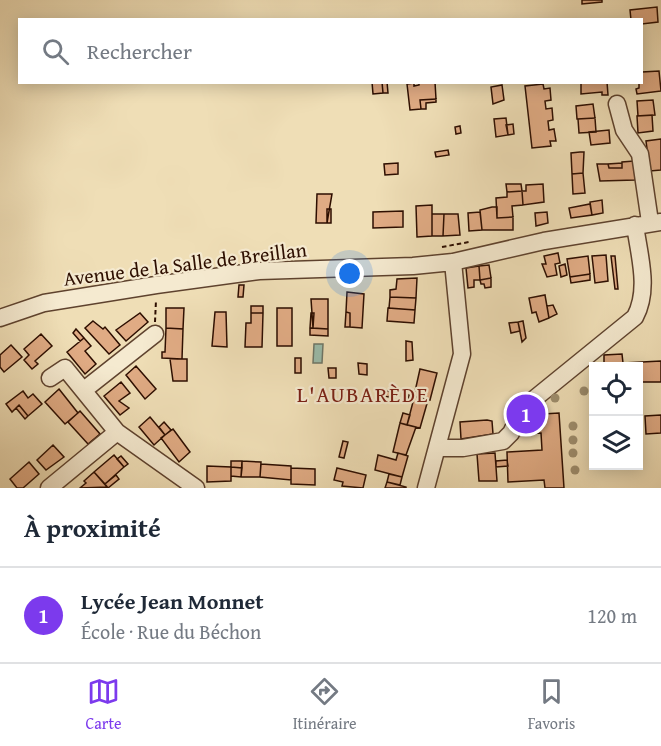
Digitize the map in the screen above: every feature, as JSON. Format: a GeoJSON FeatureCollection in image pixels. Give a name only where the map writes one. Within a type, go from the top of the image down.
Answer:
{"type":"FeatureCollection","features":[{"type":"Feature","properties":{"kind":"street"},"geometry":{"type":"LineString","coordinates":[[437,448],[463,448],[503,441],[512,433],[523,408],[635,317],[642,304],[648,223],[640,154],[624,130],[617,104]]}},
{"type":"Feature","properties":{"kind":"street","name":"Avenue de la Salle de Breillan"},"geometry":{"type":"LineString","coordinates":[[0,318],[44,303],[260,271],[414,266],[453,262],[544,241],[648,223]]}},
{"type":"Feature","properties":{"kind":"street"},"geometry":{"type":"LineString","coordinates":[[426,488],[462,354],[453,262]]}},
{"type":"Feature","properties":{"kind":"street"},"geometry":{"type":"LineString","coordinates":[[84,390],[155,334]]}},
{"type":"Feature","properties":{"kind":"street"},"geometry":{"type":"LineString","coordinates":[[50,378],[65,368],[117,432],[196,488]]}},
{"type":"Feature","properties":{"kind":"street"},"geometry":{"type":"LineString","coordinates":[[49,488],[117,432]]}},
{"type":"Feature","properties":{"kind":"path"},"geometry":{"type":"LineString","coordinates":[[155,334],[156,285]]}},
{"type":"Feature","properties":{"kind":"shaded area"},"geometry":{"type":"Polygon","coordinates":[[[314,344],[323,344],[322,363],[313,363],[314,344]]]}},
{"type":"Feature","properties":{"kind":"building"},"geometry":{"type":"Polygon","coordinates":[[[582,0],[602,0],[602,2],[582,4],[582,0]]]}},
{"type":"Feature","properties":{"kind":"building"},"geometry":{"type":"Polygon","coordinates":[[[657,7],[658,22],[643,24],[643,18],[631,18],[630,10],[657,7]]]}},
{"type":"Feature","properties":{"kind":"building"},"geometry":{"type":"Polygon","coordinates":[[[659,71],[661,91],[637,94],[636,89],[639,88],[639,84],[643,84],[643,72],[659,71]]]}},
{"type":"Feature","properties":{"kind":"building"},"geometry":{"type":"Polygon","coordinates":[[[372,84],[382,84],[383,93],[373,94],[372,84]]]}},
{"type":"Feature","properties":{"kind":"building"},"geometry":{"type":"Polygon","coordinates":[[[382,84],[387,84],[388,93],[383,93],[382,84]]]}},
{"type":"Feature","properties":{"kind":"building"},"geometry":{"type":"Polygon","coordinates":[[[407,84],[435,84],[436,99],[420,100],[421,109],[410,110],[407,84]]]}},
{"type":"Feature","properties":{"kind":"building"},"geometry":{"type":"Polygon","coordinates":[[[543,84],[544,89],[550,88],[551,100],[545,101],[546,109],[552,108],[553,120],[548,121],[549,130],[554,129],[556,141],[550,141],[551,146],[532,148],[525,86],[543,84]]]}},
{"type":"Feature","properties":{"kind":"building"},"geometry":{"type":"Polygon","coordinates":[[[581,84],[607,84],[608,95],[602,95],[602,92],[581,94],[581,84]]]}},
{"type":"Feature","properties":{"kind":"building"},"geometry":{"type":"Polygon","coordinates":[[[502,85],[504,100],[493,104],[491,87],[502,85]]]}},
{"type":"Feature","properties":{"kind":"building"},"geometry":{"type":"Polygon","coordinates":[[[436,99],[436,102],[426,103],[426,109],[421,109],[420,100],[436,99]]]}},
{"type":"Feature","properties":{"kind":"building"},"geometry":{"type":"Polygon","coordinates":[[[653,100],[655,115],[638,116],[637,101],[653,100]]]}},
{"type":"Feature","properties":{"kind":"building"},"geometry":{"type":"Polygon","coordinates":[[[593,104],[595,118],[577,119],[576,106],[593,104]]]}},
{"type":"Feature","properties":{"kind":"building"},"geometry":{"type":"Polygon","coordinates":[[[652,115],[653,131],[638,133],[637,116],[652,115]]]}},
{"type":"Feature","properties":{"kind":"building"},"geometry":{"type":"Polygon","coordinates":[[[506,118],[508,135],[496,137],[494,119],[506,118]]]}},
{"type":"Feature","properties":{"kind":"building"},"geometry":{"type":"Polygon","coordinates":[[[595,118],[596,132],[579,133],[578,119],[595,118]]]}},
{"type":"Feature","properties":{"kind":"building"},"geometry":{"type":"Polygon","coordinates":[[[513,124],[514,134],[508,135],[506,125],[513,124]]]}},
{"type":"Feature","properties":{"kind":"building"},"geometry":{"type":"Polygon","coordinates":[[[460,126],[461,133],[456,134],[455,127],[460,126]]]}},
{"type":"Feature","properties":{"kind":"building"},"geometry":{"type":"Polygon","coordinates":[[[609,130],[610,143],[591,145],[589,132],[609,130]]]}},
{"type":"Feature","properties":{"kind":"building"},"geometry":{"type":"Polygon","coordinates":[[[661,139],[661,170],[650,171],[646,141],[661,139]]]}},
{"type":"Feature","properties":{"kind":"building"},"geometry":{"type":"Polygon","coordinates":[[[448,150],[449,155],[436,157],[435,152],[448,150]]]}},
{"type":"Feature","properties":{"kind":"building"},"geometry":{"type":"Polygon","coordinates":[[[584,152],[583,173],[572,174],[571,153],[584,152]]]}},
{"type":"Feature","properties":{"kind":"building"},"geometry":{"type":"Polygon","coordinates":[[[634,161],[635,180],[600,181],[597,164],[608,164],[609,168],[622,168],[622,162],[634,161]]]}},
{"type":"Feature","properties":{"kind":"building"},"geometry":{"type":"Polygon","coordinates":[[[398,163],[398,174],[385,175],[384,164],[398,163]]]}},
{"type":"Feature","properties":{"kind":"building"},"geometry":{"type":"Polygon","coordinates":[[[622,163],[622,168],[609,168],[608,164],[622,163]]]}},
{"type":"Feature","properties":{"kind":"building"},"geometry":{"type":"Polygon","coordinates":[[[583,173],[585,193],[573,194],[572,174],[583,173]]]}},
{"type":"Feature","properties":{"kind":"building"},"geometry":{"type":"Polygon","coordinates":[[[506,184],[521,184],[522,191],[507,192],[506,184]]]}},
{"type":"Feature","properties":{"kind":"building"},"geometry":{"type":"Polygon","coordinates":[[[543,184],[544,202],[523,205],[522,191],[526,191],[526,185],[543,184]]]}},
{"type":"Feature","properties":{"kind":"building"},"geometry":{"type":"Polygon","coordinates":[[[522,191],[523,205],[512,206],[513,217],[497,218],[496,198],[507,197],[507,192],[522,191]]]}},
{"type":"Feature","properties":{"kind":"building"},"geometry":{"type":"Polygon","coordinates":[[[317,194],[332,194],[327,223],[316,223],[317,194]]]}},
{"type":"Feature","properties":{"kind":"building"},"geometry":{"type":"Polygon","coordinates":[[[602,200],[603,213],[592,215],[590,202],[602,200]]]}},
{"type":"Feature","properties":{"kind":"building"},"geometry":{"type":"Polygon","coordinates":[[[590,204],[592,215],[571,218],[569,208],[590,204]]]}},
{"type":"Feature","properties":{"kind":"building"},"geometry":{"type":"Polygon","coordinates":[[[432,205],[432,236],[417,237],[416,206],[432,205]]]}},
{"type":"Feature","properties":{"kind":"building"},"geometry":{"type":"Polygon","coordinates":[[[497,207],[497,218],[513,217],[513,230],[482,230],[480,210],[497,207]]]}},
{"type":"Feature","properties":{"kind":"building"},"geometry":{"type":"Polygon","coordinates":[[[327,209],[331,209],[331,223],[327,223],[327,209]]]}},
{"type":"Feature","properties":{"kind":"building"},"geometry":{"type":"Polygon","coordinates":[[[403,211],[403,227],[373,228],[373,212],[403,211]]]}},
{"type":"Feature","properties":{"kind":"building"},"geometry":{"type":"Polygon","coordinates":[[[480,212],[482,230],[469,231],[468,213],[480,212]]]}},
{"type":"Feature","properties":{"kind":"building"},"geometry":{"type":"Polygon","coordinates":[[[547,212],[548,223],[536,226],[535,213],[547,212]]]}},
{"type":"Feature","properties":{"kind":"building"},"geometry":{"type":"Polygon","coordinates":[[[432,214],[444,214],[443,236],[432,236],[432,214]]]}},
{"type":"Feature","properties":{"kind":"building"},"geometry":{"type":"Polygon","coordinates":[[[444,214],[458,214],[460,235],[443,236],[444,214]]]}},
{"type":"Feature","properties":{"kind":"building"},"geometry":{"type":"Polygon","coordinates":[[[558,253],[560,263],[555,264],[557,275],[547,277],[542,264],[546,264],[544,256],[558,253]]]}},
{"type":"Feature","properties":{"kind":"building"},"geometry":{"type":"Polygon","coordinates":[[[606,255],[608,281],[595,283],[592,256],[606,255]]]}},
{"type":"Feature","properties":{"kind":"building"},"geometry":{"type":"Polygon","coordinates":[[[588,256],[590,274],[570,277],[567,259],[588,256]]]}},
{"type":"Feature","properties":{"kind":"building"},"geometry":{"type":"Polygon","coordinates":[[[611,256],[615,256],[618,289],[615,289],[611,256]]]}},
{"type":"Feature","properties":{"kind":"building"},"geometry":{"type":"Polygon","coordinates":[[[565,264],[567,275],[561,277],[559,266],[565,264]]]}},
{"type":"Feature","properties":{"kind":"building"},"geometry":{"type":"Polygon","coordinates":[[[489,265],[491,278],[480,280],[479,266],[489,265]]]}},
{"type":"Feature","properties":{"kind":"building"},"geometry":{"type":"Polygon","coordinates":[[[479,266],[480,280],[474,280],[474,287],[468,288],[466,268],[479,266]]]}},
{"type":"Feature","properties":{"kind":"building"},"geometry":{"type":"Polygon","coordinates":[[[590,274],[590,280],[571,283],[570,277],[590,274]]]}},
{"type":"Feature","properties":{"kind":"building"},"geometry":{"type":"Polygon","coordinates":[[[417,278],[416,298],[390,297],[390,290],[396,289],[397,279],[417,278]]]}},
{"type":"Feature","properties":{"kind":"building"},"geometry":{"type":"Polygon","coordinates":[[[491,278],[491,287],[485,288],[484,284],[481,284],[480,280],[491,278]]]}},
{"type":"Feature","properties":{"kind":"building"},"geometry":{"type":"Polygon","coordinates":[[[239,285],[244,285],[243,297],[238,297],[239,285]]]}},
{"type":"Feature","properties":{"kind":"building"},"geometry":{"type":"Polygon","coordinates":[[[347,292],[364,294],[362,328],[350,327],[350,313],[346,312],[347,292]]]}},
{"type":"Feature","properties":{"kind":"building"},"geometry":{"type":"Polygon","coordinates":[[[545,295],[549,318],[539,322],[536,312],[532,313],[529,298],[545,295]]]}},
{"type":"Feature","properties":{"kind":"building"},"geometry":{"type":"Polygon","coordinates":[[[390,297],[416,298],[415,310],[389,308],[390,297]]]}},
{"type":"Feature","properties":{"kind":"building"},"geometry":{"type":"Polygon","coordinates":[[[311,299],[328,299],[328,329],[313,328],[311,299]]]}},
{"type":"Feature","properties":{"kind":"building"},"geometry":{"type":"Polygon","coordinates":[[[553,305],[557,314],[549,318],[547,306],[553,305]]]}},
{"type":"Feature","properties":{"kind":"building"},"geometry":{"type":"Polygon","coordinates":[[[251,306],[263,306],[263,313],[251,313],[251,306]]]}},
{"type":"Feature","properties":{"kind":"building"},"geometry":{"type":"Polygon","coordinates":[[[166,308],[184,308],[183,329],[166,328],[166,308]]]}},
{"type":"Feature","properties":{"kind":"building"},"geometry":{"type":"Polygon","coordinates":[[[277,308],[292,308],[292,346],[277,346],[277,308]]]}},
{"type":"Feature","properties":{"kind":"building"},"geometry":{"type":"Polygon","coordinates":[[[388,308],[415,310],[414,323],[387,321],[388,308]]]}},
{"type":"Feature","properties":{"kind":"building"},"geometry":{"type":"Polygon","coordinates":[[[215,312],[226,312],[227,347],[212,346],[215,312]]]}},
{"type":"Feature","properties":{"kind":"building"},"geometry":{"type":"Polygon","coordinates":[[[346,312],[350,313],[350,327],[345,327],[346,312]]]}},
{"type":"Feature","properties":{"kind":"building"},"geometry":{"type":"Polygon","coordinates":[[[140,313],[148,322],[126,341],[116,330],[140,313]]]}},
{"type":"Feature","properties":{"kind":"building"},"geometry":{"type":"Polygon","coordinates":[[[251,313],[263,313],[262,347],[245,347],[246,323],[251,323],[251,313]]]}},
{"type":"Feature","properties":{"kind":"building"},"geometry":{"type":"Polygon","coordinates":[[[311,313],[314,313],[313,328],[310,328],[311,313]]]}},
{"type":"Feature","properties":{"kind":"building"},"geometry":{"type":"Polygon","coordinates":[[[93,321],[103,329],[105,327],[120,345],[109,354],[85,328],[93,321]]]}},
{"type":"Feature","properties":{"kind":"building"},"geometry":{"type":"Polygon","coordinates":[[[523,321],[526,338],[522,342],[518,322],[523,321]]]}},
{"type":"Feature","properties":{"kind":"building"},"geometry":{"type":"Polygon","coordinates":[[[518,322],[520,331],[511,333],[509,323],[518,322]]]}},
{"type":"Feature","properties":{"kind":"building"},"geometry":{"type":"Polygon","coordinates":[[[166,328],[183,329],[182,359],[162,358],[162,352],[165,352],[166,328]]]}},
{"type":"Feature","properties":{"kind":"building"},"geometry":{"type":"Polygon","coordinates":[[[310,328],[328,329],[328,336],[310,335],[310,328]]]}},
{"type":"Feature","properties":{"kind":"building"},"geometry":{"type":"Polygon","coordinates":[[[76,329],[84,338],[80,341],[73,333],[76,329]]]}},
{"type":"Feature","properties":{"kind":"building"},"geometry":{"type":"Polygon","coordinates":[[[41,334],[52,346],[35,361],[38,364],[32,369],[24,360],[29,355],[24,349],[41,334]]]}},
{"type":"Feature","properties":{"kind":"building"},"geometry":{"type":"Polygon","coordinates":[[[84,338],[91,346],[85,351],[96,364],[85,374],[67,352],[84,338]]]}},
{"type":"Feature","properties":{"kind":"building"},"geometry":{"type":"Polygon","coordinates":[[[406,341],[412,342],[413,360],[406,361],[406,341]]]}},
{"type":"Feature","properties":{"kind":"building"},"geometry":{"type":"Polygon","coordinates":[[[11,345],[22,357],[4,372],[0,367],[0,355],[11,345]]]}},
{"type":"Feature","properties":{"kind":"building"},"geometry":{"type":"Polygon","coordinates":[[[622,354],[623,362],[604,362],[604,355],[622,354]]]}},
{"type":"Feature","properties":{"kind":"building"},"geometry":{"type":"Polygon","coordinates":[[[295,358],[301,358],[301,373],[295,373],[295,358]]]}},
{"type":"Feature","properties":{"kind":"building"},"geometry":{"type":"Polygon","coordinates":[[[170,359],[187,359],[187,381],[173,381],[170,359]]]}},
{"type":"Feature","properties":{"kind":"building"},"geometry":{"type":"Polygon","coordinates":[[[661,361],[661,382],[643,382],[642,362],[661,361]]]}},
{"type":"Feature","properties":{"kind":"building"},"geometry":{"type":"Polygon","coordinates":[[[358,363],[367,364],[367,375],[359,374],[358,363]]]}},
{"type":"Feature","properties":{"kind":"building"},"geometry":{"type":"Polygon","coordinates":[[[136,366],[156,389],[145,399],[126,375],[136,366]]]}},
{"type":"Feature","properties":{"kind":"building"},"geometry":{"type":"Polygon","coordinates":[[[328,368],[336,368],[336,378],[329,378],[328,368]]]}},
{"type":"Feature","properties":{"kind":"building"},"geometry":{"type":"Polygon","coordinates":[[[420,369],[437,373],[430,400],[414,396],[420,369]]]}},
{"type":"Feature","properties":{"kind":"building"},"geometry":{"type":"Polygon","coordinates":[[[121,382],[130,393],[119,401],[129,408],[120,415],[104,396],[121,382]]]}},
{"type":"Feature","properties":{"kind":"building"},"geometry":{"type":"Polygon","coordinates":[[[59,389],[78,413],[65,424],[45,402],[59,389]]]}},
{"type":"Feature","properties":{"kind":"building"},"geometry":{"type":"Polygon","coordinates":[[[384,390],[391,392],[389,397],[383,396],[384,390]]]}},
{"type":"Feature","properties":{"kind":"building"},"geometry":{"type":"Polygon","coordinates":[[[23,391],[28,398],[33,394],[42,404],[28,416],[19,405],[12,412],[6,404],[23,391]]]}},
{"type":"Feature","properties":{"kind":"building"},"geometry":{"type":"Polygon","coordinates":[[[409,395],[428,400],[420,428],[407,425],[413,402],[408,400],[409,395]]]}},
{"type":"Feature","properties":{"kind":"building"},"geometry":{"type":"Polygon","coordinates":[[[19,405],[28,416],[25,419],[16,408],[19,405]]]}},
{"type":"Feature","properties":{"kind":"building"},"geometry":{"type":"Polygon","coordinates":[[[80,411],[100,434],[88,444],[68,422],[80,411]]]}},
{"type":"Feature","properties":{"kind":"building"},"geometry":{"type":"Polygon","coordinates":[[[403,413],[410,415],[407,425],[400,423],[403,413]]]}},
{"type":"Feature","properties":{"kind":"building"},"geometry":{"type":"Polygon","coordinates":[[[559,413],[564,488],[545,488],[544,480],[508,482],[507,452],[542,450],[541,433],[527,434],[526,415],[559,413]]]}},
{"type":"Feature","properties":{"kind":"building"},"geometry":{"type":"Polygon","coordinates":[[[661,415],[661,433],[646,434],[645,416],[661,415]]]}},
{"type":"Feature","properties":{"kind":"building"},"geometry":{"type":"Polygon","coordinates":[[[150,417],[165,435],[154,445],[139,427],[150,417]]]}},
{"type":"Feature","properties":{"kind":"building"},"geometry":{"type":"Polygon","coordinates":[[[492,421],[493,434],[461,439],[460,422],[492,421]]]}},
{"type":"Feature","properties":{"kind":"building"},"geometry":{"type":"Polygon","coordinates":[[[164,422],[171,430],[165,435],[159,427],[164,422]]]}},
{"type":"Feature","properties":{"kind":"building"},"geometry":{"type":"Polygon","coordinates":[[[400,423],[416,427],[406,455],[393,452],[400,423]]]}},
{"type":"Feature","properties":{"kind":"building"},"geometry":{"type":"Polygon","coordinates":[[[173,429],[190,452],[179,462],[161,438],[173,429]]]}},
{"type":"Feature","properties":{"kind":"building"},"geometry":{"type":"Polygon","coordinates":[[[343,441],[348,442],[344,458],[339,457],[343,441]]]}},
{"type":"Feature","properties":{"kind":"building"},"geometry":{"type":"Polygon","coordinates":[[[53,445],[64,457],[46,470],[37,460],[53,445]]]}},
{"type":"Feature","properties":{"kind":"building"},"geometry":{"type":"Polygon","coordinates":[[[398,453],[408,456],[402,477],[375,470],[378,455],[396,460],[398,453]]]}},
{"type":"Feature","properties":{"kind":"building"},"geometry":{"type":"Polygon","coordinates":[[[495,453],[497,481],[479,481],[477,454],[495,453]]]}},
{"type":"Feature","properties":{"kind":"building"},"geometry":{"type":"Polygon","coordinates":[[[114,455],[124,467],[105,484],[94,472],[114,455]]]}},
{"type":"Feature","properties":{"kind":"building"},"geometry":{"type":"Polygon","coordinates":[[[121,456],[128,464],[124,467],[117,459],[121,456]]]}},
{"type":"Feature","properties":{"kind":"building"},"geometry":{"type":"Polygon","coordinates":[[[507,460],[508,466],[496,467],[496,461],[507,460]]]}},
{"type":"Feature","properties":{"kind":"building"},"geometry":{"type":"Polygon","coordinates":[[[231,461],[242,461],[242,468],[231,467],[231,461]]]}},
{"type":"Feature","properties":{"kind":"building"},"geometry":{"type":"Polygon","coordinates":[[[242,461],[261,462],[260,477],[241,477],[242,461]]]}},
{"type":"Feature","properties":{"kind":"building"},"geometry":{"type":"Polygon","coordinates":[[[29,462],[39,474],[23,488],[17,488],[10,479],[29,462]]]}},
{"type":"Feature","properties":{"kind":"building"},"geometry":{"type":"Polygon","coordinates":[[[261,464],[291,466],[291,480],[260,477],[261,464]]]}},
{"type":"Feature","properties":{"kind":"building"},"geometry":{"type":"Polygon","coordinates":[[[207,466],[231,467],[231,481],[207,482],[207,466]]]}},
{"type":"Feature","properties":{"kind":"building"},"geometry":{"type":"Polygon","coordinates":[[[231,467],[242,468],[241,477],[231,476],[231,467]]]}},
{"type":"Feature","properties":{"kind":"building"},"geometry":{"type":"Polygon","coordinates":[[[291,468],[315,469],[315,485],[291,484],[291,468]]]}},
{"type":"Feature","properties":{"kind":"building"},"geometry":{"type":"Polygon","coordinates":[[[337,468],[366,475],[363,488],[342,486],[343,482],[334,480],[337,468]]]}},
{"type":"Feature","properties":{"kind":"building"},"geometry":{"type":"Polygon","coordinates":[[[94,472],[107,487],[80,488],[86,483],[84,481],[94,472]]]}},
{"type":"Feature","properties":{"kind":"building"},"geometry":{"type":"Polygon","coordinates":[[[389,474],[402,477],[400,485],[387,482],[389,474]]]}},
{"type":"Feature","properties":{"kind":"building"},"geometry":{"type":"Polygon","coordinates":[[[116,475],[119,479],[108,488],[105,484],[116,475]]]}},
{"type":"Feature","properties":{"kind":"building"},"geometry":{"type":"Polygon","coordinates":[[[387,482],[406,487],[406,488],[385,488],[387,482]]]}},
{"type":"Feature","properties":{"kind":"place","name":"Lycée Jean Monnet"},"geometry":{"type":"Point","coordinates":[526,414]}},
{"type":"Feature","properties":{"kind":"district","name":"L'AUBARÈDE"},"geometry":{"type":"Point","coordinates":[363,394]}}]}
